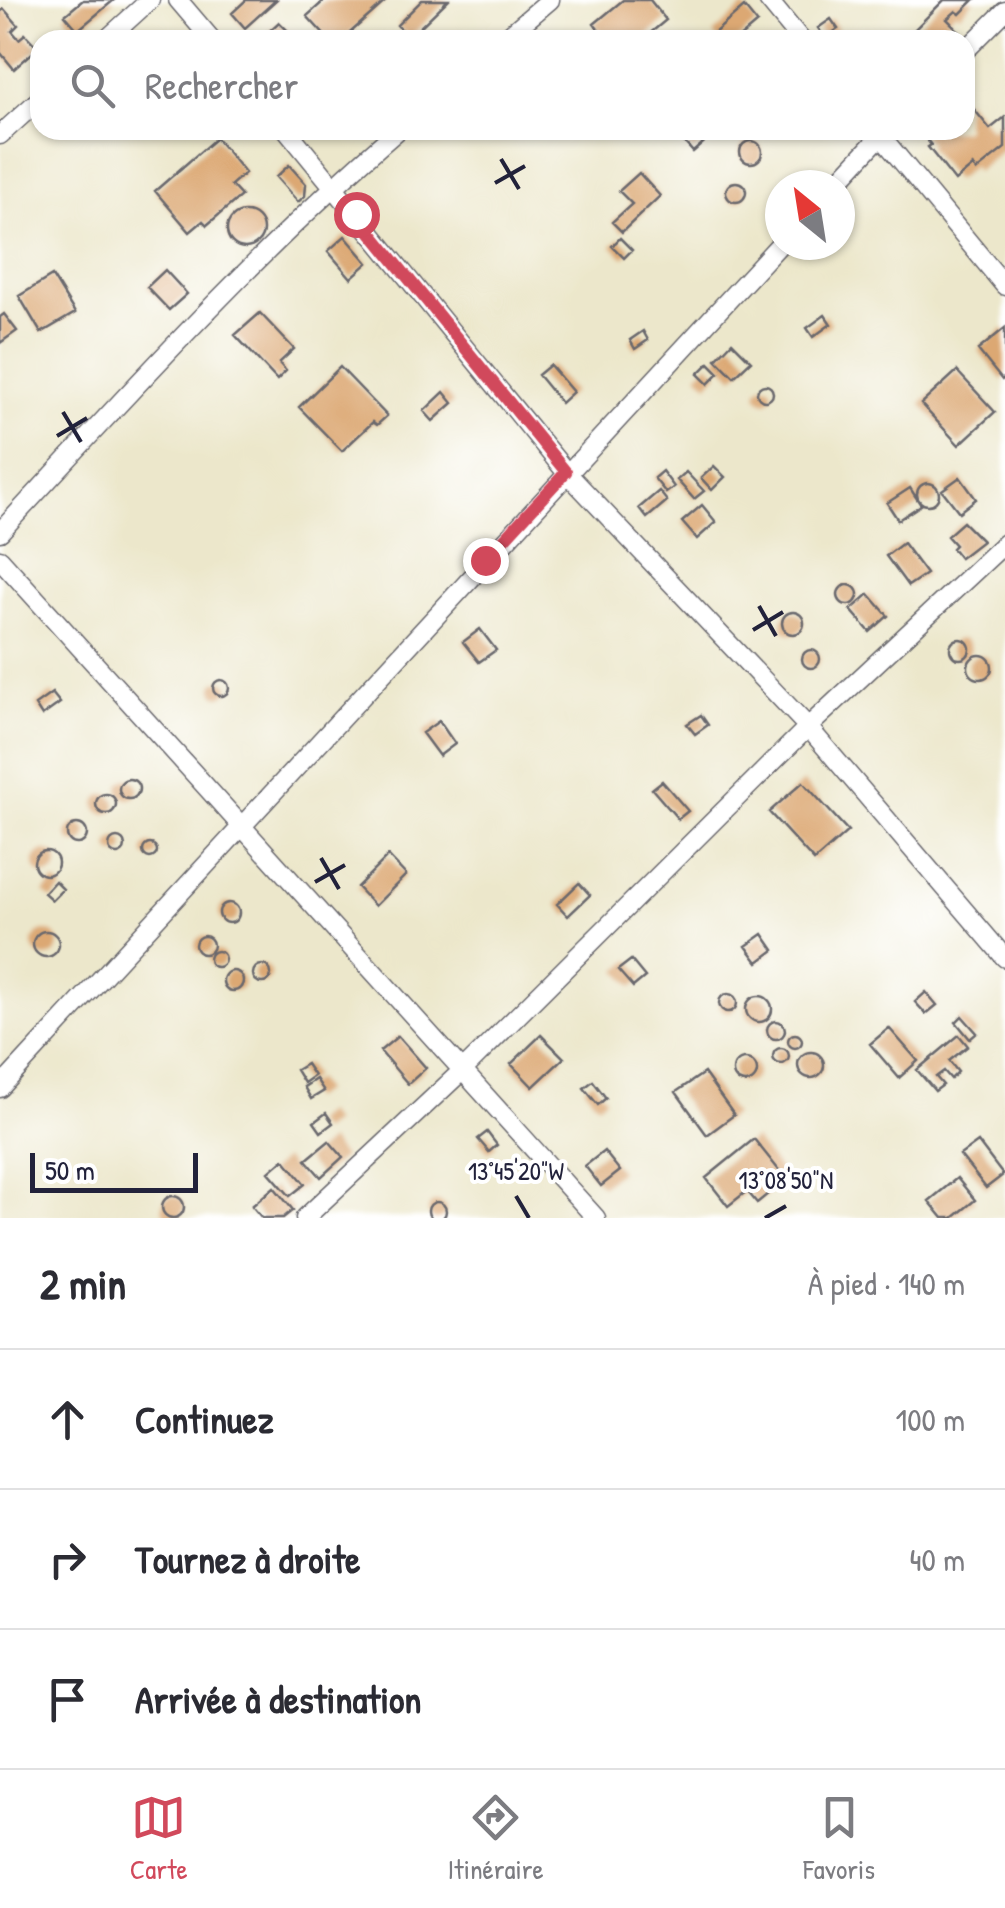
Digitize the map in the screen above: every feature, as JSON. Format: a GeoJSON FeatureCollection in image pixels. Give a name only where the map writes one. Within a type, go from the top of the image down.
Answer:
{"type":"FeatureCollection","features":[{"type":"Feature","properties":{"kind":"street"},"geometry":{"type":"LineString","coordinates":[[117,30],[150,0]]}},
{"type":"Feature","properties":{"kind":"street"},"geometry":{"type":"LineString","coordinates":[[178,0],[204,30]]}},
{"type":"Feature","properties":{"kind":"street"},"geometry":{"type":"LineString","coordinates":[[515,30],[550,0]]}},
{"type":"Feature","properties":{"kind":"street"},"geometry":{"type":"LineString","coordinates":[[768,0],[794,30]]}},
{"type":"Feature","properties":{"kind":"street"},"geometry":{"type":"LineString","coordinates":[[975,41],[1005,11]]}},
{"type":"Feature","properties":{"kind":"street"},"geometry":{"type":"LineString","coordinates":[[0,135],[30,108]]}},
{"type":"Feature","properties":{"kind":"street"},"geometry":{"type":"LineString","coordinates":[[295,140],[566,472],[808,727],[1005,958]]}},
{"type":"Feature","properties":{"kind":"street"},"geometry":{"type":"LineString","coordinates":[[0,532],[156,365],[333,185],[386,140]]}},
{"type":"Feature","properties":{"kind":"street"},"geometry":{"type":"LineString","coordinates":[[848,170],[874,140]]}},
{"type":"Feature","properties":{"kind":"street"},"geometry":{"type":"LineString","coordinates":[[887,140],[1005,286]]}},
{"type":"Feature","properties":{"kind":"street"},"geometry":{"type":"LineString","coordinates":[[0,1088],[765,260]]}},
{"type":"Feature","properties":{"kind":"street"},"geometry":{"type":"LineString","coordinates":[[305,1218],[464,1069],[808,727],[1005,543]]}},
{"type":"Feature","properties":{"kind":"street"},"geometry":{"type":"LineString","coordinates":[[0,559],[596,1218]]}},
{"type":"Feature","properties":{"kind":"building"},"geometry":{"type":"Polygon","coordinates":[[[83,0],[114,0],[78,30],[65,15],[83,0]]]}},
{"type":"Feature","properties":{"kind":"building"},"geometry":{"type":"Polygon","coordinates":[[[246,0],[276,0],[245,28],[232,13],[246,0]]]}},
{"type":"Feature","properties":{"kind":"building"},"geometry":{"type":"Polygon","coordinates":[[[325,0],[387,0],[353,30],[320,30],[307,16],[325,0]]]}},
{"type":"Feature","properties":{"kind":"building"},"geometry":{"type":"Polygon","coordinates":[[[422,0],[448,0],[417,30],[402,30],[397,25],[422,0]]]}},
{"type":"Feature","properties":{"kind":"building"},"geometry":{"type":"Polygon","coordinates":[[[623,0],[650,0],[666,20],[654,30],[599,30],[594,24],[623,0]]]}},
{"type":"Feature","properties":{"kind":"building"},"geometry":{"type":"Polygon","coordinates":[[[944,0],[974,0],[960,14],[956,11],[947,19],[958,30],[914,30],[944,0]]]}},
{"type":"Feature","properties":{"kind":"building"},"geometry":{"type":"Polygon","coordinates":[[[744,7],[757,23],[749,30],[718,30],[744,7]]]}},
{"type":"Feature","properties":{"kind":"building"},"geometry":{"type":"Polygon","coordinates":[[[4,9],[18,25],[12,31],[19,39],[25,34],[30,39],[30,55],[14,69],[0,52],[0,12],[4,9]]]}},
{"type":"Feature","properties":{"kind":"building"},"geometry":{"type":"Polygon","coordinates":[[[831,19],[838,29],[819,30],[831,19]]]}},
{"type":"Feature","properties":{"kind":"building"},"geometry":{"type":"Polygon","coordinates":[[[279,22],[287,30],[270,30],[279,22]]]}},
{"type":"Feature","properties":{"kind":"building"},"geometry":{"type":"Polygon","coordinates":[[[975,110],[990,129],[1005,117],[1005,148],[976,171],[973,166],[955,181],[928,147],[931,145],[927,140],[975,140],[975,110]]]}},
{"type":"Feature","properties":{"kind":"building"},"geometry":{"type":"Polygon","coordinates":[[[214,140],[245,173],[231,185],[241,196],[207,225],[203,221],[190,232],[155,191],[214,140]]]}},
{"type":"Feature","properties":{"kind":"building"},"geometry":{"type":"Polygon","coordinates":[[[682,140],[707,140],[693,152],[682,140]]]}},
{"type":"Feature","properties":{"kind":"building"},"geometry":{"type":"Polygon","coordinates":[[[751,141],[759,144],[759,160],[751,163],[743,160],[740,152],[743,144],[751,141]]]}},
{"type":"Feature","properties":{"kind":"building"},"geometry":{"type":"Polygon","coordinates":[[[289,165],[306,184],[305,196],[298,202],[276,177],[289,165]]]}},
{"type":"Feature","properties":{"kind":"building"},"geometry":{"type":"Polygon","coordinates":[[[639,173],[660,196],[622,232],[612,222],[632,204],[619,191],[639,173]]]}},
{"type":"Feature","properties":{"kind":"building"},"geometry":{"type":"Polygon","coordinates":[[[732,182],[740,182],[746,192],[740,202],[732,202],[726,196],[726,188],[732,182]]]}},
{"type":"Feature","properties":{"kind":"building"},"geometry":{"type":"Polygon","coordinates":[[[245,212],[257,218],[263,230],[257,242],[245,248],[233,242],[227,230],[233,218],[245,212]]]}},
{"type":"Feature","properties":{"kind":"building"},"geometry":{"type":"Polygon","coordinates":[[[345,236],[368,263],[351,278],[328,251],[345,236]]]}},
{"type":"Feature","properties":{"kind":"building"},"geometry":{"type":"Polygon","coordinates":[[[620,238],[632,250],[624,258],[612,246],[620,238]]]}},
{"type":"Feature","properties":{"kind":"building"},"geometry":{"type":"Polygon","coordinates":[[[165,270],[187,294],[169,310],[147,287],[165,270]]]}},
{"type":"Feature","properties":{"kind":"building"},"geometry":{"type":"Polygon","coordinates":[[[52,276],[75,313],[41,333],[19,296],[52,276]]]}},
{"type":"Feature","properties":{"kind":"building"},"geometry":{"type":"Polygon","coordinates":[[[260,313],[294,349],[279,363],[286,371],[277,380],[235,335],[260,313]]]}},
{"type":"Feature","properties":{"kind":"building"},"geometry":{"type":"Polygon","coordinates":[[[4,314],[17,331],[0,343],[0,317],[4,314]]]}},
{"type":"Feature","properties":{"kind":"building"},"geometry":{"type":"Polygon","coordinates":[[[825,315],[831,324],[813,337],[807,328],[825,315]]]}},
{"type":"Feature","properties":{"kind":"building"},"geometry":{"type":"Polygon","coordinates":[[[1005,328],[1005,377],[1002,380],[978,350],[1005,328]]]}},
{"type":"Feature","properties":{"kind":"building"},"geometry":{"type":"Polygon","coordinates":[[[643,331],[648,340],[635,349],[630,340],[643,331]]]}},
{"type":"Feature","properties":{"kind":"building"},"geometry":{"type":"Polygon","coordinates":[[[732,342],[751,361],[734,377],[716,359],[732,342]]]}},
{"type":"Feature","properties":{"kind":"building"},"geometry":{"type":"Polygon","coordinates":[[[709,363],[719,373],[708,384],[698,374],[709,363]]]}},
{"type":"Feature","properties":{"kind":"building"},"geometry":{"type":"Polygon","coordinates":[[[550,365],[573,392],[561,403],[538,375],[550,365]]]}},
{"type":"Feature","properties":{"kind":"building"},"geometry":{"type":"Polygon","coordinates":[[[340,367],[387,416],[377,425],[373,422],[342,451],[299,407],[340,367]]]}},
{"type":"Feature","properties":{"kind":"building"},"geometry":{"type":"Polygon","coordinates":[[[957,371],[995,412],[959,445],[921,404],[957,371]]]}},
{"type":"Feature","properties":{"kind":"building"},"geometry":{"type":"Polygon","coordinates":[[[765,385],[773,393],[765,401],[757,393],[765,385]]]}},
{"type":"Feature","properties":{"kind":"building"},"geometry":{"type":"Polygon","coordinates":[[[444,392],[453,403],[433,421],[424,411],[444,392]]]}},
{"type":"Feature","properties":{"kind":"building"},"geometry":{"type":"Polygon","coordinates":[[[714,466],[725,477],[712,490],[701,478],[714,466]]]}},
{"type":"Feature","properties":{"kind":"building"},"geometry":{"type":"Polygon","coordinates":[[[662,471],[674,487],[666,493],[654,478],[662,471]]]}},
{"type":"Feature","properties":{"kind":"building"},"geometry":{"type":"Polygon","coordinates":[[[686,472],[704,491],[694,499],[677,480],[686,472]]]}},
{"type":"Feature","properties":{"kind":"building"},"geometry":{"type":"Polygon","coordinates":[[[960,477],[976,499],[959,512],[942,490],[960,477]]]}},
{"type":"Feature","properties":{"kind":"building"},"geometry":{"type":"Polygon","coordinates":[[[928,483],[936,486],[936,502],[928,505],[920,502],[917,494],[920,486],[928,483]]]}},
{"type":"Feature","properties":{"kind":"building"},"geometry":{"type":"Polygon","coordinates":[[[910,488],[921,505],[898,520],[887,503],[910,488]]]}},
{"type":"Feature","properties":{"kind":"building"},"geometry":{"type":"Polygon","coordinates":[[[659,491],[667,501],[647,518],[639,508],[659,491]]]}},
{"type":"Feature","properties":{"kind":"building"},"geometry":{"type":"Polygon","coordinates":[[[702,505],[716,522],[697,539],[682,522],[702,505]]]}},
{"type":"Feature","properties":{"kind":"building"},"geometry":{"type":"Polygon","coordinates":[[[963,522],[982,541],[960,558],[947,536],[963,522]]]}},
{"type":"Feature","properties":{"kind":"building"},"geometry":{"type":"Polygon","coordinates":[[[903,543],[926,574],[908,586],[886,556],[903,543]]]}},
{"type":"Feature","properties":{"kind":"building"},"geometry":{"type":"Polygon","coordinates":[[[848,585],[858,595],[848,605],[838,595],[848,585]]]}},
{"type":"Feature","properties":{"kind":"building"},"geometry":{"type":"Polygon","coordinates":[[[869,594],[888,616],[870,632],[851,610],[869,594]]]}},
{"type":"Feature","properties":{"kind":"building"},"geometry":{"type":"Polygon","coordinates":[[[789,612],[797,612],[804,623],[797,634],[789,634],[782,627],[782,619],[789,612]]]}},
{"type":"Feature","properties":{"kind":"building"},"geometry":{"type":"Polygon","coordinates":[[[480,629],[496,650],[479,662],[463,642],[480,629]]]}},
{"type":"Feature","properties":{"kind":"building"},"geometry":{"type":"Polygon","coordinates":[[[960,639],[970,649],[960,659],[950,649],[960,639]]]}},
{"type":"Feature","properties":{"kind":"building"},"geometry":{"type":"Polygon","coordinates":[[[811,650],[818,652],[818,666],[811,668],[804,666],[802,659],[804,652],[811,650]]]}},
{"type":"Feature","properties":{"kind":"building"},"geometry":{"type":"Polygon","coordinates":[[[980,655],[992,667],[980,679],[968,667],[980,655]]]}},
{"type":"Feature","properties":{"kind":"building"},"geometry":{"type":"Polygon","coordinates":[[[221,680],[229,688],[221,696],[213,688],[221,680]]]}},
{"type":"Feature","properties":{"kind":"building"},"geometry":{"type":"Polygon","coordinates":[[[52,693],[60,703],[42,716],[35,705],[52,693]]]}},
{"type":"Feature","properties":{"kind":"building"},"geometry":{"type":"Polygon","coordinates":[[[701,715],[708,725],[695,734],[687,724],[701,715]]]}},
{"type":"Feature","properties":{"kind":"building"},"geometry":{"type":"Polygon","coordinates":[[[439,721],[455,744],[439,756],[422,733],[439,721]]]}},
{"type":"Feature","properties":{"kind":"building"},"geometry":{"type":"Polygon","coordinates":[[[129,779],[139,789],[129,799],[119,789],[129,779]]]}},
{"type":"Feature","properties":{"kind":"building"},"geometry":{"type":"Polygon","coordinates":[[[662,781],[688,811],[678,819],[652,789],[662,781]]]}},
{"type":"Feature","properties":{"kind":"building"},"geometry":{"type":"Polygon","coordinates":[[[803,782],[848,831],[814,861],[769,812],[803,782]]]}},
{"type":"Feature","properties":{"kind":"building"},"geometry":{"type":"Polygon","coordinates":[[[106,794],[116,804],[106,814],[96,804],[106,794]]]}},
{"type":"Feature","properties":{"kind":"building"},"geometry":{"type":"Polygon","coordinates":[[[77,824],[87,834],[77,844],[67,834],[77,824]]]}},
{"type":"Feature","properties":{"kind":"building"},"geometry":{"type":"Polygon","coordinates":[[[117,838],[125,846],[117,854],[109,846],[117,838]]]}},
{"type":"Feature","properties":{"kind":"building"},"geometry":{"type":"Polygon","coordinates":[[[150,844],[157,851],[150,858],[143,851],[150,844]]]}},
{"type":"Feature","properties":{"kind":"building"},"geometry":{"type":"Polygon","coordinates":[[[46,851],[58,863],[46,875],[34,863],[46,851]]]}},
{"type":"Feature","properties":{"kind":"building"},"geometry":{"type":"Polygon","coordinates":[[[388,856],[406,875],[375,906],[357,887],[388,856]]]}},
{"type":"Feature","properties":{"kind":"building"},"geometry":{"type":"Polygon","coordinates":[[[55,881],[63,889],[52,900],[44,893],[55,881]]]}},
{"type":"Feature","properties":{"kind":"building"},"geometry":{"type":"Polygon","coordinates":[[[579,883],[590,895],[568,916],[557,904],[579,883]]]}},
{"type":"Feature","properties":{"kind":"building"},"geometry":{"type":"Polygon","coordinates":[[[229,903],[239,913],[229,923],[219,913],[229,903]]]}},
{"type":"Feature","properties":{"kind":"building"},"geometry":{"type":"Polygon","coordinates":[[[46,931],[55,935],[59,944],[55,953],[46,957],[37,953],[33,944],[37,935],[46,931]]]}},
{"type":"Feature","properties":{"kind":"building"},"geometry":{"type":"Polygon","coordinates":[[[763,934],[774,950],[758,962],[746,946],[763,934]]]}},
{"type":"Feature","properties":{"kind":"building"},"geometry":{"type":"Polygon","coordinates":[[[204,936],[213,945],[204,954],[195,945],[204,936]]]}},
{"type":"Feature","properties":{"kind":"building"},"geometry":{"type":"Polygon","coordinates":[[[217,951],[225,959],[217,967],[209,959],[217,951]]]}},
{"type":"Feature","properties":{"kind":"building"},"geometry":{"type":"Polygon","coordinates":[[[631,960],[645,977],[633,987],[618,970],[631,960]]]}},
{"type":"Feature","properties":{"kind":"building"},"geometry":{"type":"Polygon","coordinates":[[[262,965],[271,974],[262,983],[253,974],[262,965]]]}},
{"type":"Feature","properties":{"kind":"building"},"geometry":{"type":"Polygon","coordinates":[[[233,971],[243,981],[233,991],[223,981],[233,971]]]}},
{"type":"Feature","properties":{"kind":"building"},"geometry":{"type":"Polygon","coordinates":[[[926,992],[937,1005],[926,1014],[915,1002],[926,992]]]}},
{"type":"Feature","properties":{"kind":"building"},"geometry":{"type":"Polygon","coordinates":[[[728,994],[737,1003],[728,1012],[719,1003],[728,994]]]}},
{"type":"Feature","properties":{"kind":"building"},"geometry":{"type":"Polygon","coordinates":[[[759,996],[768,1000],[772,1009],[768,1018],[759,1022],[750,1018],[746,1009],[750,1000],[759,996]]]}},
{"type":"Feature","properties":{"kind":"building"},"geometry":{"type":"Polygon","coordinates":[[[962,1016],[977,1033],[970,1039],[956,1022],[962,1016]]]}},
{"type":"Feature","properties":{"kind":"building"},"geometry":{"type":"Polygon","coordinates":[[[776,1021],[785,1030],[776,1039],[767,1030],[776,1021]]]}},
{"type":"Feature","properties":{"kind":"building"},"geometry":{"type":"Polygon","coordinates":[[[889,1028],[918,1061],[899,1078],[870,1044],[889,1028]]]}},
{"type":"Feature","properties":{"kind":"building"},"geometry":{"type":"Polygon","coordinates":[[[795,1034],[802,1041],[795,1048],[788,1041],[795,1034]]]}},
{"type":"Feature","properties":{"kind":"building"},"geometry":{"type":"Polygon","coordinates":[[[541,1035],[564,1058],[533,1087],[511,1064],[541,1035]]]}},
{"type":"Feature","properties":{"kind":"building"},"geometry":{"type":"Polygon","coordinates":[[[959,1035],[968,1046],[949,1061],[958,1072],[951,1079],[944,1071],[936,1077],[943,1085],[935,1091],[917,1070],[959,1035]]]}},
{"type":"Feature","properties":{"kind":"building"},"geometry":{"type":"Polygon","coordinates":[[[398,1036],[426,1068],[408,1084],[380,1051],[398,1036]]]}},
{"type":"Feature","properties":{"kind":"building"},"geometry":{"type":"Polygon","coordinates":[[[781,1048],[789,1056],[781,1064],[773,1056],[781,1048]]]}},
{"type":"Feature","properties":{"kind":"building"},"geometry":{"type":"Polygon","coordinates":[[[811,1052],[820,1056],[824,1065],[820,1074],[811,1078],[802,1074],[798,1065],[802,1056],[811,1052]]]}},
{"type":"Feature","properties":{"kind":"building"},"geometry":{"type":"Polygon","coordinates":[[[745,1059],[754,1062],[754,1080],[745,1083],[736,1080],[733,1071],[736,1062],[745,1059]]]}},
{"type":"Feature","properties":{"kind":"building"},"geometry":{"type":"Polygon","coordinates":[[[306,1064],[314,1076],[304,1083],[296,1070],[306,1064]]]}},
{"type":"Feature","properties":{"kind":"building"},"geometry":{"type":"Polygon","coordinates":[[[704,1073],[734,1115],[707,1135],[676,1092],[704,1073]]]}},
{"type":"Feature","properties":{"kind":"building"},"geometry":{"type":"Polygon","coordinates":[[[316,1079],[324,1091],[311,1099],[304,1087],[316,1079]]]}},
{"type":"Feature","properties":{"kind":"building"},"geometry":{"type":"Polygon","coordinates":[[[593,1081],[606,1098],[598,1105],[584,1088],[593,1081]]]}},
{"type":"Feature","properties":{"kind":"building"},"geometry":{"type":"Polygon","coordinates":[[[326,1113],[333,1123],[321,1132],[314,1122],[326,1113]]]}},
{"type":"Feature","properties":{"kind":"building"},"geometry":{"type":"Polygon","coordinates":[[[487,1132],[497,1145],[489,1152],[478,1139],[487,1132]]]}},
{"type":"Feature","properties":{"kind":"building"},"geometry":{"type":"Polygon","coordinates":[[[754,1139],[786,1179],[757,1203],[747,1191],[728,1206],[706,1178],[754,1139]]]}},
{"type":"Feature","properties":{"kind":"building"},"geometry":{"type":"Polygon","coordinates":[[[329,1141],[343,1157],[321,1177],[306,1160],[329,1141]]]}},
{"type":"Feature","properties":{"kind":"building"},"geometry":{"type":"Polygon","coordinates":[[[978,1142],[1003,1175],[986,1188],[960,1155],[978,1142]]]}},
{"type":"Feature","properties":{"kind":"building"},"geometry":{"type":"Polygon","coordinates":[[[604,1151],[620,1171],[601,1186],[585,1166],[604,1151]]]}},
{"type":"Feature","properties":{"kind":"building"},"geometry":{"type":"Polygon","coordinates":[[[284,1159],[305,1184],[290,1196],[269,1172],[284,1159]]]}},
{"type":"Feature","properties":{"kind":"building"},"geometry":{"type":"Polygon","coordinates":[[[957,1178],[975,1200],[953,1218],[943,1218],[929,1201],[957,1178]]]}},
{"type":"Feature","properties":{"kind":"building"},"geometry":{"type":"Polygon","coordinates":[[[274,1187],[293,1210],[283,1218],[262,1218],[252,1206],[274,1187]]]}},
{"type":"Feature","properties":{"kind":"building"},"geometry":{"type":"Polygon","coordinates":[[[173,1196],[181,1199],[181,1215],[173,1218],[165,1215],[162,1207],[165,1199],[173,1196]]]}},
{"type":"Feature","properties":{"kind":"building"},"geometry":{"type":"Polygon","coordinates":[[[431,1205],[443,1205],[443,1217],[431,1217],[431,1205]]]}},
{"type":"Feature","properties":{"kind":"route"},"geometry":{"type":"LineString","coordinates":[[356,214],[566,472],[485,560]]}}]}
